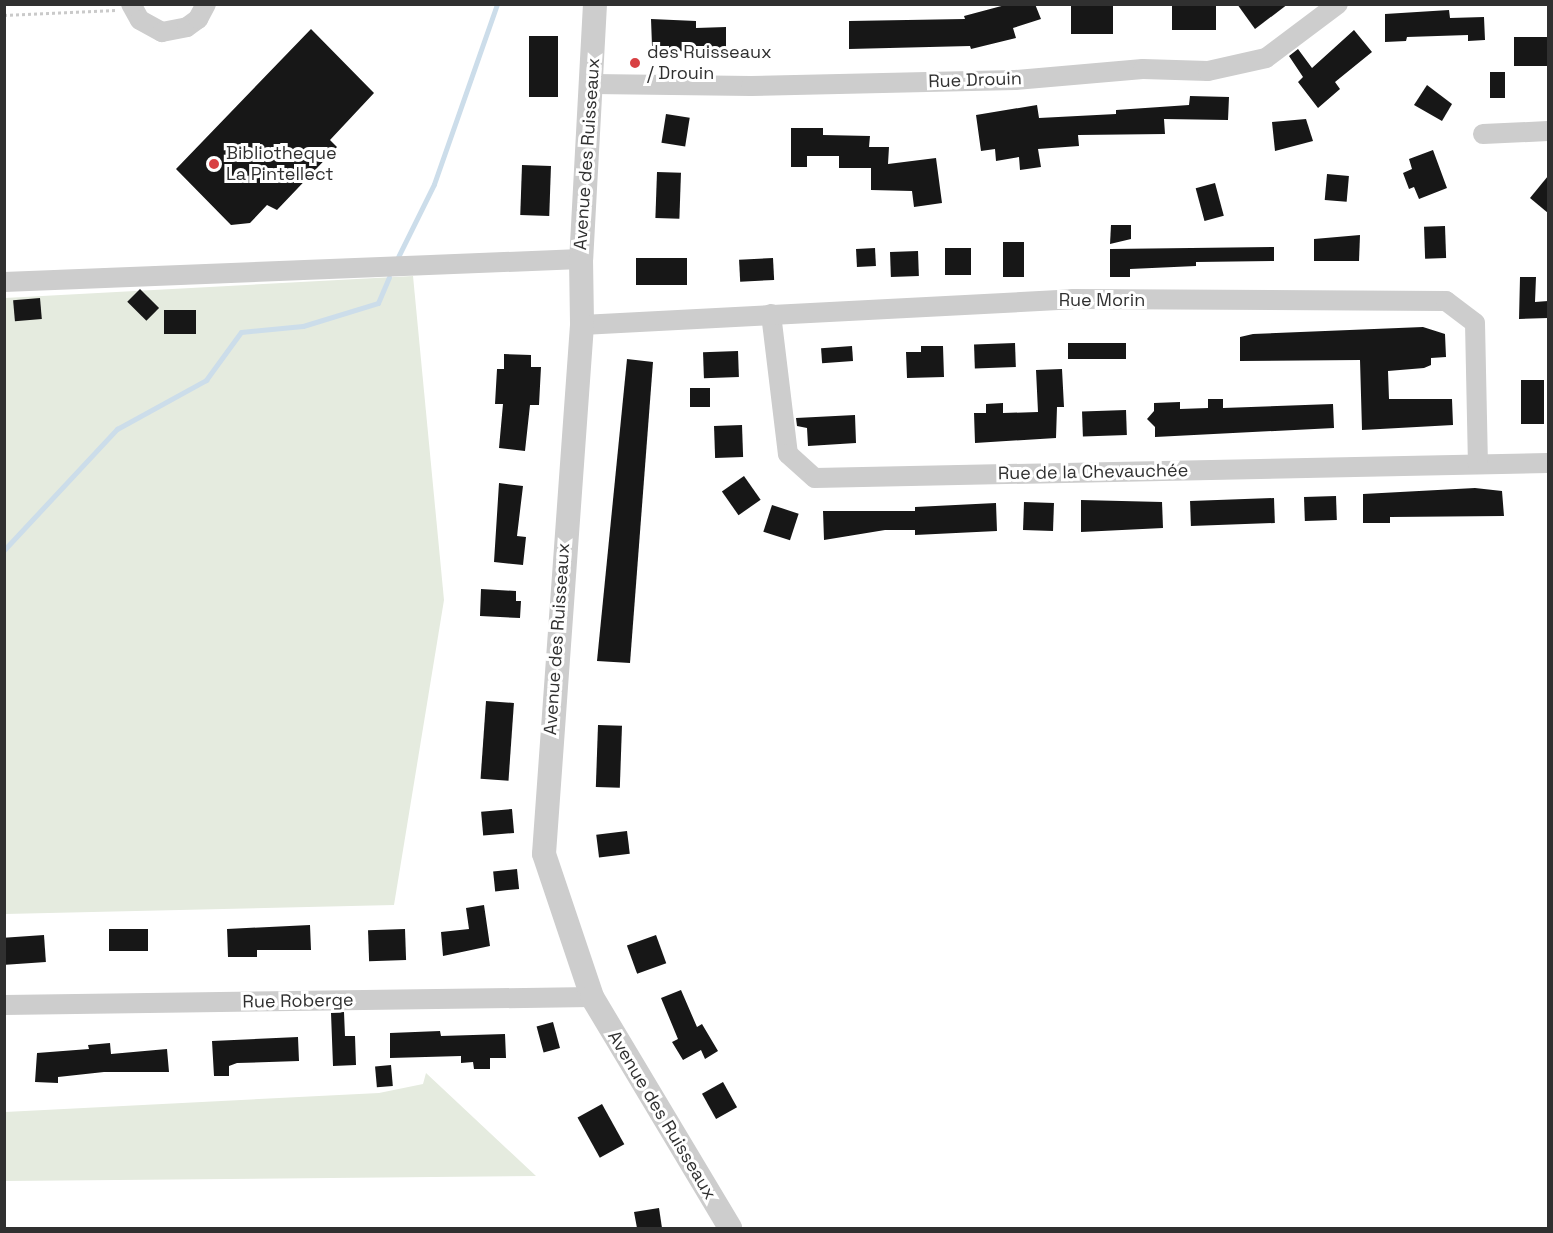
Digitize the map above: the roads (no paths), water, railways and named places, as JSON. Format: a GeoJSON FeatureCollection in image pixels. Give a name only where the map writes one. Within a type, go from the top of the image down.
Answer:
{"type":"FeatureCollection","features":[{"type":"Feature","properties":{"kind":"street"},"geometry":{"type":"LineString","coordinates":[[132,7],[150,27],[174,32],[198,19],[206,4]]}},
{"type":"Feature","properties":{"kind":"street","name":"Avenue des Ruisseaux"},"geometry":{"type":"LineString","coordinates":[[595,4],[593,84],[581,259],[582,325],[544,854],[592,997],[730,1228]]}},
{"type":"Feature","properties":{"kind":"street","name":"Rue Drouin"},"geometry":{"type":"LineString","coordinates":[[593,84],[751,86],[1015,80],[1143,69],[1208,71],[1266,58],[1338,4]]}},
{"type":"Feature","properties":{"kind":"street"},"geometry":{"type":"LineString","coordinates":[[1483,134],[1548,131]]}},
{"type":"Feature","properties":{"kind":"street"},"geometry":{"type":"LineString","coordinates":[[4,282],[581,259]]}},
{"type":"Feature","properties":{"kind":"street","name":"Rue Morin"},"geometry":{"type":"LineString","coordinates":[[582,325],[1072,299],[1446,301],[1475,323],[1478,464]]}},
{"type":"Feature","properties":{"kind":"street","name":"Rue de la Chevauchée"},"geometry":{"type":"LineString","coordinates":[[771,314],[788,454],[815,478],[1548,463]]}},
{"type":"Feature","properties":{"kind":"street","name":"Rue Roberge"},"geometry":{"type":"LineString","coordinates":[[4,1005],[592,997]]}},
{"type":"Feature","properties":{"kind":"waterway"},"geometry":{"type":"LineString","coordinates":[[398,257],[434,184],[497,4]]}},
{"type":"Feature","properties":{"kind":"waterway"},"geometry":{"type":"LineString","coordinates":[[4,550],[117,429],[206,380],[241,332],[303,326],[378,303],[389,277]]}},
{"type":"Feature","properties":{"kind":"place","name":"des Ruisseaux / Drouin"},"geometry":{"type":"Point","coordinates":[635,63]}},
{"type":"Feature","properties":{"kind":"place","name":"Bibliotheque La Pintellect"},"geometry":{"type":"Point","coordinates":[214,164]}}]}
